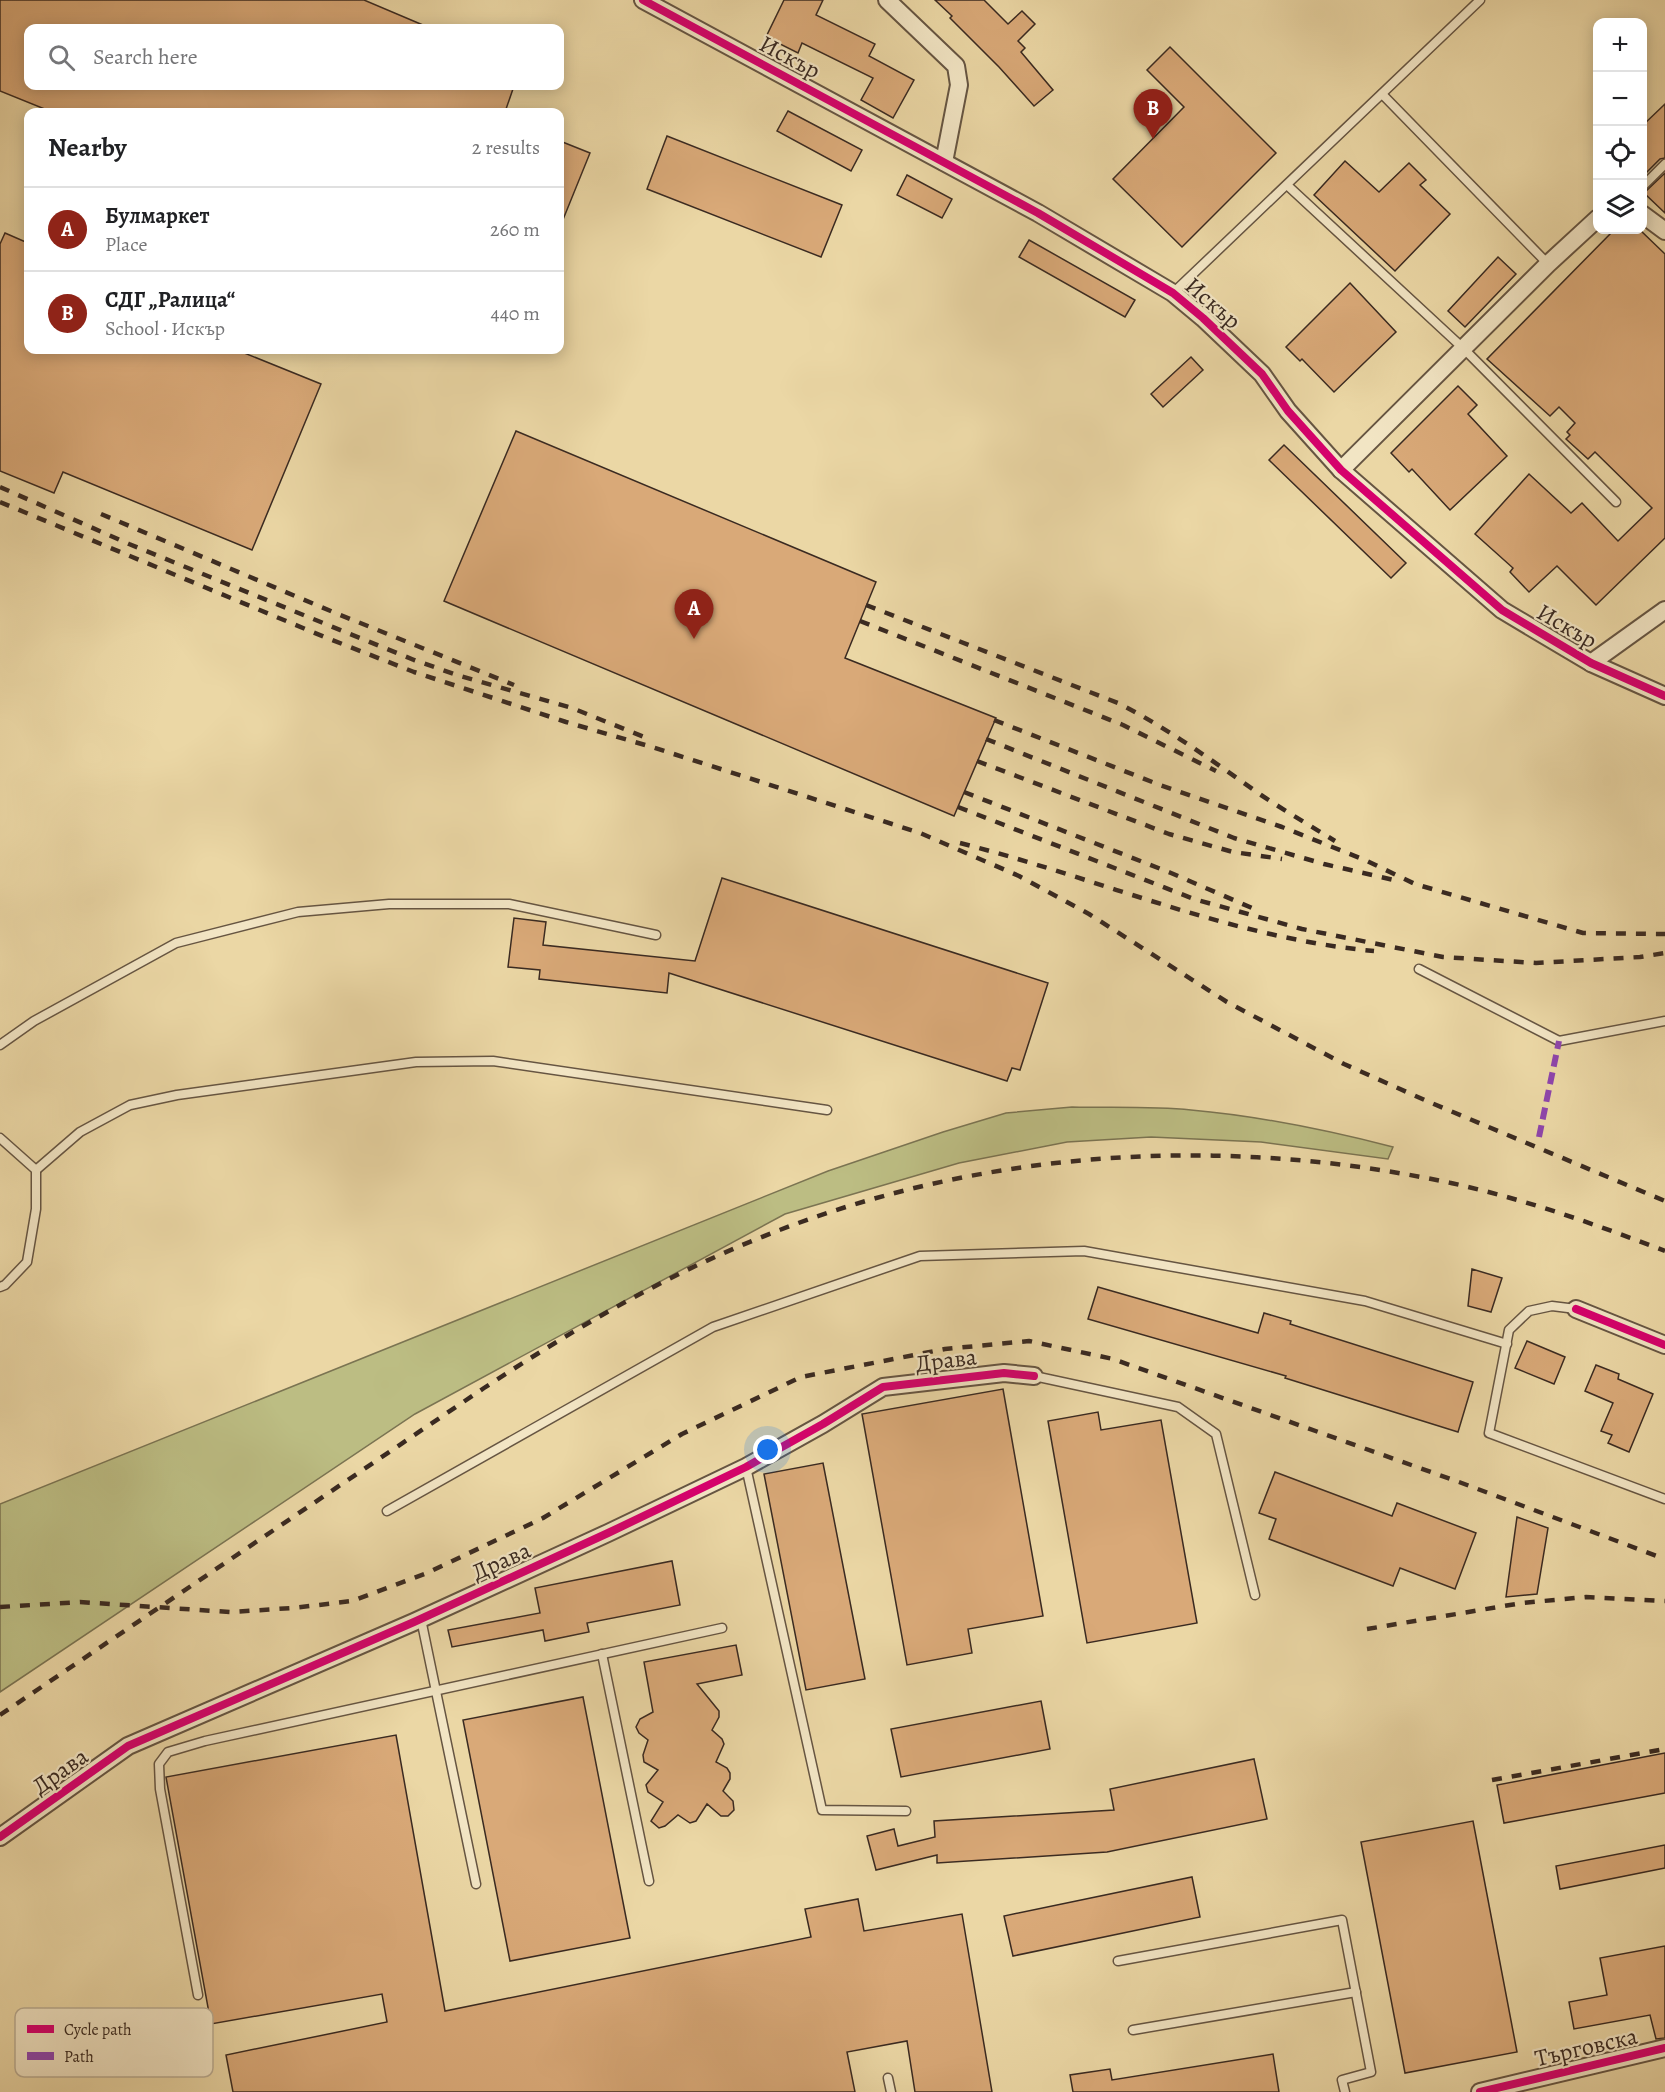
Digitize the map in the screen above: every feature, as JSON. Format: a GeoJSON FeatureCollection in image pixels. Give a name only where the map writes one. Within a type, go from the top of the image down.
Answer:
{"type":"FeatureCollection","features":[{"type":"Feature","properties":{"kind":"street","name":"Искър"},"geometry":{"type":"LineString","coordinates":[[643,0],[1038,213],[1173,293],[1262,374],[1288,411],[1341,470],[1502,610],[1591,663],[1665,696]]}},
{"type":"Feature","properties":{"kind":"street"},"geometry":{"type":"LineString","coordinates":[[887,0],[956,66],[959,85],[944,162]]}},
{"type":"Feature","properties":{"kind":"street"},"geometry":{"type":"LineString","coordinates":[[1647,218],[1665,231]]}},
{"type":"Feature","properties":{"kind":"street"},"geometry":{"type":"LineString","coordinates":[[1341,470],[1548,264],[1593,223]]}},
{"type":"Feature","properties":{"kind":"street"},"geometry":{"type":"LineString","coordinates":[[1591,663],[1665,610]]}},
{"type":"Feature","properties":{"kind":"street"},"geometry":{"type":"LineString","coordinates":[[1576,1309],[1665,1345]]}},
{"type":"Feature","properties":{"kind":"street","name":"Драва"},"geometry":{"type":"LineString","coordinates":[[0,1837],[128,1746],[421,1618],[608,1533],[746,1467],[883,1387],[1004,1373],[1034,1376]]}},
{"type":"Feature","properties":{"kind":"street","name":"Търговска"},"geometry":{"type":"LineString","coordinates":[[1480,2092],[1665,2048]]}},
{"type":"Feature","properties":{"kind":"lane"},"geometry":{"type":"LineString","coordinates":[[1173,293],[1480,0]]}},
{"type":"Feature","properties":{"kind":"lane"},"geometry":{"type":"LineString","coordinates":[[1382,94],[1548,264]]}},
{"type":"Feature","properties":{"kind":"lane"},"geometry":{"type":"LineString","coordinates":[[1647,182],[1665,164]]}},
{"type":"Feature","properties":{"kind":"lane"},"geometry":{"type":"LineString","coordinates":[[1287,185],[1464,349],[1616,502]]}},
{"type":"Feature","properties":{"kind":"lane"},"geometry":{"type":"LineString","coordinates":[[0,1045],[34,1021],[176,943],[298,912],[389,904],[509,904],[656,935]]}},
{"type":"Feature","properties":{"kind":"lane"},"geometry":{"type":"LineString","coordinates":[[1419,969],[1559,1041],[1665,1021]]}},
{"type":"Feature","properties":{"kind":"lane"},"geometry":{"type":"LineString","coordinates":[[36,1170],[80,1132],[130,1105],[177,1095],[416,1062],[493,1061],[827,1110]]}},
{"type":"Feature","properties":{"kind":"lane"},"geometry":{"type":"LineString","coordinates":[[0,1138],[36,1170],[36,1209],[27,1262],[5,1285],[0,1287]]}},
{"type":"Feature","properties":{"kind":"lane"},"geometry":{"type":"LineString","coordinates":[[387,1511],[713,1327],[921,1256],[1084,1251],[1365,1301],[1507,1344]]}},
{"type":"Feature","properties":{"kind":"lane"},"geometry":{"type":"LineString","coordinates":[[1576,1309],[1552,1306],[1529,1311],[1509,1330],[1489,1433],[1665,1499]]}},
{"type":"Feature","properties":{"kind":"lane"},"geometry":{"type":"LineString","coordinates":[[1034,1376],[1178,1407],[1216,1434],[1255,1595]]}},
{"type":"Feature","properties":{"kind":"lane"},"geometry":{"type":"LineString","coordinates":[[746,1467],[822,1810],[906,1811]]}},
{"type":"Feature","properties":{"kind":"lane"},"geometry":{"type":"LineString","coordinates":[[421,1618],[476,1884]]}},
{"type":"Feature","properties":{"kind":"lane"},"geometry":{"type":"LineString","coordinates":[[198,1995],[160,1789],[159,1764],[168,1752],[206,1741],[722,1628]]}},
{"type":"Feature","properties":{"kind":"lane"},"geometry":{"type":"LineString","coordinates":[[602,1654],[649,1881]]}},
{"type":"Feature","properties":{"kind":"lane"},"geometry":{"type":"LineString","coordinates":[[1118,1961],[1342,1920],[1371,2072],[1342,2080],[1346,2092]]}},
{"type":"Feature","properties":{"kind":"lane"},"geometry":{"type":"LineString","coordinates":[[1133,2030],[1356,1992]]}},
{"type":"Feature","properties":{"kind":"lane"},"geometry":{"type":"LineString","coordinates":[[888,2078],[891,2092]]}},
{"type":"Feature","properties":{"kind":"green space"},"geometry":{"type":"Polygon","coordinates":[[[1072,1107],[1162,1108],[1242,1116],[1293,1124],[1393,1147],[1388,1159],[1261,1142],[1151,1137],[1067,1142],[959,1163],[785,1214],[415,1414],[0,1692],[0,1504],[828,1171],[1006,1113],[1072,1107]]]}},
{"type":"Feature","properties":{"kind":"building"},"geometry":{"type":"Polygon","coordinates":[[[0,0],[364,0],[421,24],[24,24],[24,90],[513,90],[506,108],[42,108],[0,91],[0,0]]]}},
{"type":"Feature","properties":{"kind":"building"},"geometry":{"type":"Polygon","coordinates":[[[784,0],[823,0],[816,15],[875,44],[869,56],[914,80],[893,118],[861,100],[873,78],[802,43],[798,53],[766,37],[784,0]]]}},
{"type":"Feature","properties":{"kind":"building"},"geometry":{"type":"Polygon","coordinates":[[[935,0],[984,0],[1008,24],[1022,11],[1035,24],[1018,41],[1025,48],[1021,52],[1053,90],[1034,106],[935,0]]]}},
{"type":"Feature","properties":{"kind":"building"},"geometry":{"type":"Polygon","coordinates":[[[1170,47],[1276,153],[1182,247],[1113,179],[1184,107],[1147,70],[1170,47]]]}},
{"type":"Feature","properties":{"kind":"building"},"geometry":{"type":"Polygon","coordinates":[[[1665,104],[1665,158],[1660,159],[1647,172],[1647,126],[1647,121],[1665,104]]]}},
{"type":"Feature","properties":{"kind":"building"},"geometry":{"type":"Polygon","coordinates":[[[788,111],[862,150],[851,171],[777,131],[788,111]]]}},
{"type":"Feature","properties":{"kind":"building"},"geometry":{"type":"Polygon","coordinates":[[[667,136],[842,205],[821,257],[647,189],[667,136]]]}},
{"type":"Feature","properties":{"kind":"building"},"geometry":{"type":"Polygon","coordinates":[[[564,143],[590,153],[564,217],[564,143]]]}},
{"type":"Feature","properties":{"kind":"building"},"geometry":{"type":"Polygon","coordinates":[[[1345,161],[1379,192],[1409,163],[1426,180],[1420,185],[1450,214],[1395,271],[1314,195],[1345,161]]]}},
{"type":"Feature","properties":{"kind":"building"},"geometry":{"type":"Polygon","coordinates":[[[1665,173],[1665,213],[1647,196],[1647,190],[1665,173]]]}},
{"type":"Feature","properties":{"kind":"building"},"geometry":{"type":"Polygon","coordinates":[[[907,175],[952,199],[942,218],[897,195],[907,175]]]}},
{"type":"Feature","properties":{"kind":"building"},"geometry":{"type":"Polygon","coordinates":[[[5,233],[24,241],[24,354],[247,354],[321,384],[252,550],[63,472],[54,493],[0,471],[0,244],[5,233]]]}},
{"type":"Feature","properties":{"kind":"building"},"geometry":{"type":"Polygon","coordinates":[[[1610,234],[1644,234],[1665,254],[1665,538],[1596,605],[1557,566],[1529,592],[1510,572],[1513,568],[1475,534],[1529,474],[1571,513],[1582,503],[1618,541],[1652,508],[1595,452],[1588,459],[1566,439],[1570,435],[1567,432],[1575,423],[1559,407],[1550,416],[1487,359],[1610,234]]]}},
{"type":"Feature","properties":{"kind":"building"},"geometry":{"type":"Polygon","coordinates":[[[1029,240],[1135,300],[1125,317],[1019,257],[1029,240]]]}},
{"type":"Feature","properties":{"kind":"building"},"geometry":{"type":"Polygon","coordinates":[[[1498,257],[1516,274],[1465,327],[1448,311],[1498,257]]]}},
{"type":"Feature","properties":{"kind":"building"},"geometry":{"type":"Polygon","coordinates":[[[1350,283],[1396,332],[1334,392],[1302,359],[1300,361],[1286,347],[1350,283]]]}},
{"type":"Feature","properties":{"kind":"building"},"geometry":{"type":"Polygon","coordinates":[[[1191,357],[1203,370],[1163,407],[1151,394],[1191,357]]]}},
{"type":"Feature","properties":{"kind":"building"},"geometry":{"type":"Polygon","coordinates":[[[1458,386],[1477,405],[1468,414],[1507,456],[1450,510],[1412,469],[1409,472],[1391,453],[1458,386]]]}},
{"type":"Feature","properties":{"kind":"building"},"geometry":{"type":"Polygon","coordinates":[[[516,431],[876,582],[845,658],[996,718],[954,816],[444,601],[516,431]]]}},
{"type":"Feature","properties":{"kind":"building"},"geometry":{"type":"Polygon","coordinates":[[[1284,445],[1406,563],[1391,578],[1269,460],[1284,445]]]}},
{"type":"Feature","properties":{"kind":"building"},"geometry":{"type":"Polygon","coordinates":[[[722,878],[1048,983],[1020,1070],[1012,1068],[1007,1081],[669,973],[667,993],[539,979],[540,970],[508,967],[514,918],[546,922],[543,945],[695,961],[722,878]]]}},
{"type":"Feature","properties":{"kind":"building"},"geometry":{"type":"Polygon","coordinates":[[[1472,1269],[1502,1278],[1491,1312],[1468,1306],[1472,1269]]]}},
{"type":"Feature","properties":{"kind":"building"},"geometry":{"type":"Polygon","coordinates":[[[1098,1287],[1258,1333],[1264,1313],[1291,1321],[1290,1324],[1473,1382],[1458,1432],[1285,1378],[1286,1376],[1088,1319],[1098,1287]]]}},
{"type":"Feature","properties":{"kind":"building"},"geometry":{"type":"Polygon","coordinates":[[[1527,1341],[1565,1357],[1554,1384],[1515,1368],[1527,1341]]]}},
{"type":"Feature","properties":{"kind":"building"},"geometry":{"type":"Polygon","coordinates":[[[1596,1365],[1619,1374],[1618,1379],[1653,1394],[1629,1452],[1608,1443],[1612,1435],[1601,1431],[1613,1403],[1585,1391],[1596,1365]]]}},
{"type":"Feature","properties":{"kind":"building"},"geometry":{"type":"Polygon","coordinates":[[[1003,1389],[1043,1616],[968,1629],[972,1653],[907,1665],[862,1414],[1003,1389]]]}},
{"type":"Feature","properties":{"kind":"building"},"geometry":{"type":"Polygon","coordinates":[[[1098,1412],[1101,1430],[1161,1420],[1197,1623],[1087,1643],[1048,1421],[1098,1412]]]}},
{"type":"Feature","properties":{"kind":"building"},"geometry":{"type":"Polygon","coordinates":[[[823,1463],[865,1679],[806,1690],[764,1474],[823,1463]]]}},
{"type":"Feature","properties":{"kind":"building"},"geometry":{"type":"Polygon","coordinates":[[[1275,1472],[1392,1516],[1397,1503],[1476,1533],[1455,1589],[1400,1568],[1393,1586],[1269,1539],[1276,1519],[1259,1513],[1275,1472]]]}},
{"type":"Feature","properties":{"kind":"building"},"geometry":{"type":"Polygon","coordinates":[[[1517,1517],[1548,1528],[1537,1594],[1506,1597],[1517,1517]]]}},
{"type":"Feature","properties":{"kind":"building"},"geometry":{"type":"Polygon","coordinates":[[[672,1561],[680,1605],[587,1623],[589,1632],[545,1641],[543,1630],[452,1647],[448,1630],[540,1613],[535,1588],[672,1561]]]}},
{"type":"Feature","properties":{"kind":"building"},"geometry":{"type":"Polygon","coordinates":[[[736,1645],[742,1675],[697,1684],[719,1711],[719,1717],[712,1730],[724,1744],[716,1762],[727,1768],[730,1773],[730,1779],[723,1791],[733,1801],[734,1810],[728,1816],[721,1816],[707,1804],[696,1821],[690,1823],[678,1815],[659,1828],[651,1821],[663,1802],[648,1792],[646,1785],[658,1770],[644,1762],[643,1755],[648,1740],[639,1733],[636,1727],[640,1719],[653,1712],[644,1662],[736,1645]]]}},
{"type":"Feature","properties":{"kind":"building"},"geometry":{"type":"Polygon","coordinates":[[[583,1697],[630,1938],[510,1961],[463,1720],[583,1697]]]}},
{"type":"Feature","properties":{"kind":"building"},"geometry":{"type":"Polygon","coordinates":[[[1041,1701],[1050,1749],[901,1777],[891,1729],[1041,1701]]]}},
{"type":"Feature","properties":{"kind":"building"},"geometry":{"type":"Polygon","coordinates":[[[396,1735],[445,2011],[811,1937],[805,1909],[858,1899],[864,1931],[962,1914],[992,2092],[915,2092],[907,2041],[847,2052],[855,2092],[233,2092],[226,2055],[387,2022],[382,1994],[213,2024],[213,2008],[208,2008],[166,1777],[396,1735]]]}},
{"type":"Feature","properties":{"kind":"building"},"geometry":{"type":"Polygon","coordinates":[[[1665,1753],[1665,1793],[1504,1823],[1497,1785],[1665,1753]]]}},
{"type":"Feature","properties":{"kind":"building"},"geometry":{"type":"Polygon","coordinates":[[[1254,1759],[1267,1819],[1107,1852],[937,1863],[937,1855],[876,1870],[867,1836],[894,1829],[898,1846],[935,1837],[934,1821],[1114,1810],[1110,1789],[1254,1759]]]}},
{"type":"Feature","properties":{"kind":"building"},"geometry":{"type":"Polygon","coordinates":[[[1473,1821],[1517,2052],[1405,2073],[1361,1842],[1473,1821]]]}},
{"type":"Feature","properties":{"kind":"building"},"geometry":{"type":"Polygon","coordinates":[[[1665,1845],[1665,1868],[1560,1889],[1556,1866],[1665,1845]]]}},
{"type":"Feature","properties":{"kind":"building"},"geometry":{"type":"Polygon","coordinates":[[[1192,1877],[1200,1917],[1013,1956],[1004,1916],[1192,1877]]]}},
{"type":"Feature","properties":{"kind":"building"},"geometry":{"type":"Polygon","coordinates":[[[1665,1946],[1665,2038],[1656,2039],[1650,2015],[1574,2029],[1569,2002],[1607,1995],[1600,1958],[1665,1946]]]}},
{"type":"Feature","properties":{"kind":"building"},"geometry":{"type":"Polygon","coordinates":[[[1273,2054],[1279,2092],[1073,2092],[1070,2075],[1110,2069],[1112,2080],[1273,2054]]]}},
{"type":"Feature","properties":{"kind":"railway"},"geometry":{"type":"LineString","coordinates":[[0,487],[129,544],[414,660],[460,676],[572,708],[649,739]]}},
{"type":"Feature","properties":{"kind":"railway"},"geometry":{"type":"LineString","coordinates":[[0,502],[414,672],[920,833],[1019,876],[1089,914],[1227,1002],[1344,1064],[1665,1201]]}},
{"type":"Feature","properties":{"kind":"railway"},"geometry":{"type":"LineString","coordinates":[[101,514],[514,685]]}},
{"type":"Feature","properties":{"kind":"railway"},"geometry":{"type":"LineString","coordinates":[[866,605],[1118,703],[1173,735],[1261,795],[1335,841]]}},
{"type":"Feature","properties":{"kind":"railway"},"geometry":{"type":"LineString","coordinates":[[860,621],[1123,725],[1216,771]]}},
{"type":"Feature","properties":{"kind":"railway"},"geometry":{"type":"LineString","coordinates":[[994,720],[1160,785],[1282,827],[1365,860],[1415,884],[1583,933],[1665,934]]}},
{"type":"Feature","properties":{"kind":"railway"},"geometry":{"type":"LineString","coordinates":[[986,739],[1234,838],[1324,864],[1394,880]]}},
{"type":"Feature","properties":{"kind":"railway"},"geometry":{"type":"LineString","coordinates":[[977,761],[1169,834],[1233,852],[1282,859]]}},
{"type":"Feature","properties":{"kind":"railway"},"geometry":{"type":"LineString","coordinates":[[964,792],[1171,873],[1259,911]]}},
{"type":"Feature","properties":{"kind":"railway"},"geometry":{"type":"LineString","coordinates":[[958,807],[1194,899],[1302,929],[1443,957],[1536,963],[1640,957],[1665,953]]}},
{"type":"Feature","properties":{"kind":"railway"},"geometry":{"type":"LineString","coordinates":[[960,843],[1268,934],[1374,951]]}},
{"type":"Feature","properties":{"kind":"railway"},"geometry":{"type":"LineString","coordinates":[[0,1715],[484,1388],[617,1307],[651,1288],[757,1239],[840,1209],[925,1185],[1012,1169],[1100,1159],[1188,1155],[1276,1158],[1364,1168],[1478,1189],[1559,1213],[1665,1251]]}},
{"type":"Feature","properties":{"kind":"railway"},"geometry":{"type":"LineString","coordinates":[[0,1607],[80,1602],[230,1612],[352,1601],[427,1573],[543,1518],[682,1434],[801,1377],[945,1349],[1029,1341],[1113,1359],[1459,1482],[1665,1559]]}},
{"type":"Feature","properties":{"kind":"railway"},"geometry":{"type":"LineString","coordinates":[[1367,1629],[1522,1603],[1586,1597],[1665,1601]]}},
{"type":"Feature","properties":{"kind":"railway"},"geometry":{"type":"LineString","coordinates":[[1492,1780],[1665,1749]]}},
{"type":"Feature","properties":{"kind":"marked path"},"geometry":{"type":"LineString","coordinates":[[1539,1137],[1559,1041]]}},
{"type":"Feature","properties":{"kind":"cycle path"},"geometry":{"type":"LineString","coordinates":[[643,0],[1038,213],[1173,293],[1262,374],[1288,411],[1341,470],[1502,610],[1591,663],[1665,696]]}},
{"type":"Feature","properties":{"kind":"cycle path"},"geometry":{"type":"LineString","coordinates":[[1576,1309],[1665,1345]]}},
{"type":"Feature","properties":{"kind":"cycle path"},"geometry":{"type":"LineString","coordinates":[[0,1837],[128,1746],[414,1622],[608,1533],[746,1467],[883,1387],[1004,1373],[1034,1376]]}},
{"type":"Feature","properties":{"kind":"cycle path"},"geometry":{"type":"LineString","coordinates":[[1480,2092],[1665,2048]]}},
{"type":"Feature","properties":{"kind":"place","name":"СДГ „Ралица“"},"geometry":{"type":"Point","coordinates":[1153,139]}},
{"type":"Feature","properties":{"kind":"place","name":"Булмаркет"},"geometry":{"type":"Point","coordinates":[694,639]}}]}
